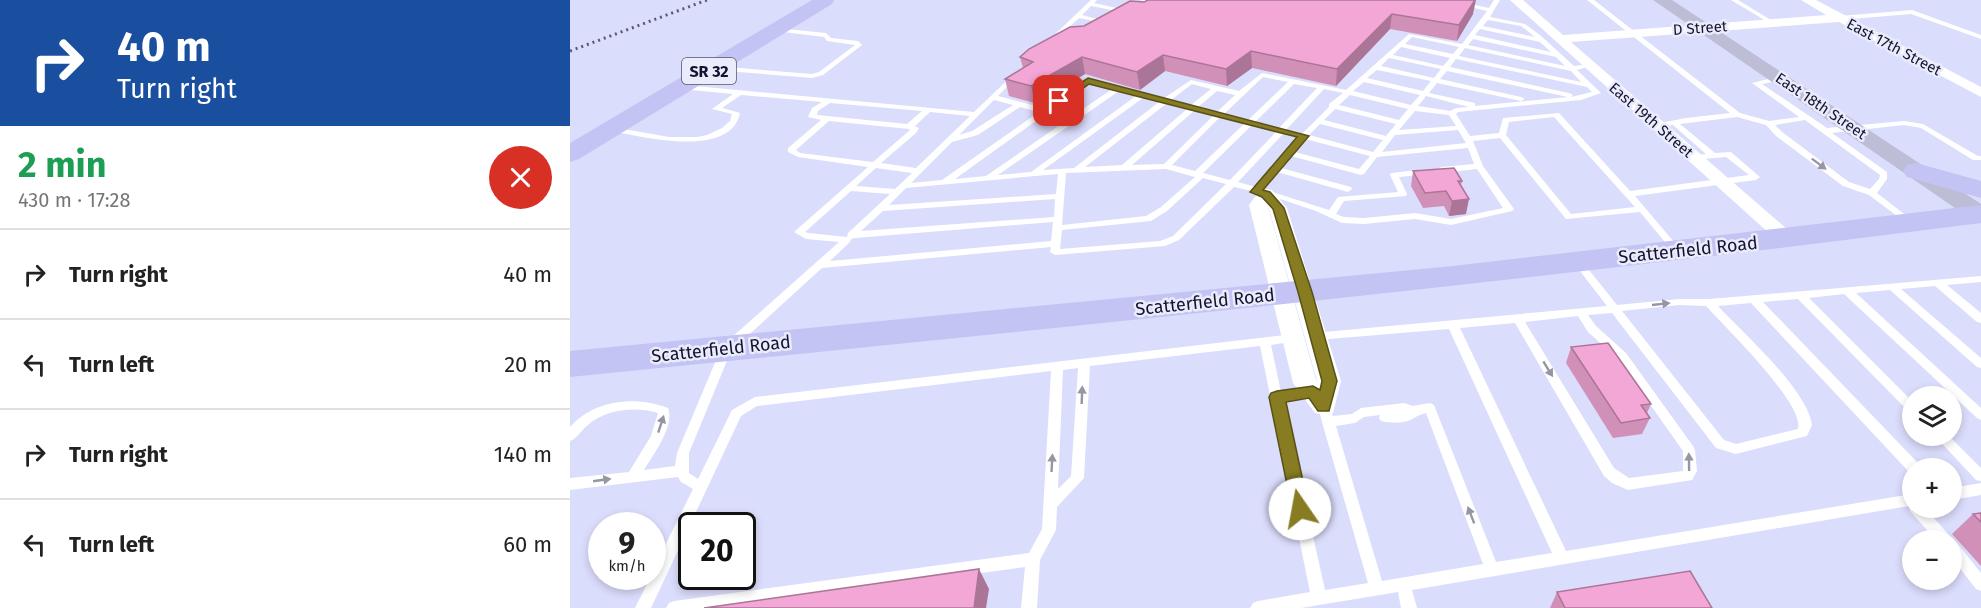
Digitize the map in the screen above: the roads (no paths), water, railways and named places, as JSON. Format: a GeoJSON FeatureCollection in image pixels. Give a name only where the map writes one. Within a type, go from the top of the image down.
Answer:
{"type":"FeatureCollection","features":[{"type":"Feature","properties":{"kind":"main road","name":"SR 32"},"geometry":{"type":"LineString","coordinates":[[570,154],[825,0]]}},
{"type":"Feature","properties":{"kind":"main road","name":"SR 32"},"geometry":{"type":"LineString","coordinates":[[570,159],[604,135]]}},
{"type":"Feature","properties":{"kind":"main road"},"geometry":{"type":"LineString","coordinates":[[1916,171],[1981,214]]}},
{"type":"Feature","properties":{"kind":"main road"},"geometry":{"type":"LineString","coordinates":[[1912,224],[1925,210],[1929,196],[1927,184],[1916,171]]}},
{"type":"Feature","properties":{"kind":"main road","name":"Scatterfield Road"},"geometry":{"type":"LineString","coordinates":[[570,364],[1293,294],[1787,239],[1981,214]]}},
{"type":"Feature","properties":{"kind":"street","name":"East 19th Street"},"geometry":{"type":"LineString","coordinates":[[1516,0],[1787,239]]}},
{"type":"Feature","properties":{"kind":"street","name":"East 18th Street"},"geometry":{"type":"LineString","coordinates":[[1661,0],[1916,171]]}},
{"type":"Feature","properties":{"kind":"street","name":"East 17th Street"},"geometry":{"type":"LineString","coordinates":[[1807,0],[1981,93]]}},
{"type":"Feature","properties":{"kind":"street","name":"D Street"},"geometry":{"type":"LineString","coordinates":[[1559,39],[1840,18]]}},
{"type":"Feature","properties":{"kind":"street"},"geometry":{"type":"LineString","coordinates":[[1261,193],[1258,205],[1293,294],[1317,336],[1329,381],[1322,407]]}},
{"type":"Feature","properties":{"kind":"street"},"geometry":{"type":"LineString","coordinates":[[1293,294],[1293,338],[1305,383],[1322,407]]}},
{"type":"Feature","properties":{"kind":"lane"},"geometry":{"type":"LineString","coordinates":[[1143,0],[1161,4]]}},
{"type":"Feature","properties":{"kind":"lane"},"geometry":{"type":"LineString","coordinates":[[1152,9],[1168,0]]}},
{"type":"Feature","properties":{"kind":"lane"},"geometry":{"type":"LineString","coordinates":[[1445,0],[1492,10]]}},
{"type":"Feature","properties":{"kind":"lane"},"geometry":{"type":"LineString","coordinates":[[1331,215],[1361,172],[1486,18],[1497,0]]}},
{"type":"Feature","properties":{"kind":"lane"},"geometry":{"type":"LineString","coordinates":[[1590,0],[1737,116]]}},
{"type":"Feature","properties":{"kind":"lane"},"geometry":{"type":"LineString","coordinates":[[1734,0],[1773,23]]}},
{"type":"Feature","properties":{"kind":"lane"},"geometry":{"type":"LineString","coordinates":[[1041,50],[1092,2],[1134,13],[1122,18]]}},
{"type":"Feature","properties":{"kind":"lane"},"geometry":{"type":"LineString","coordinates":[[1840,18],[1912,12],[1981,37]]}},
{"type":"Feature","properties":{"kind":"lane"},"geometry":{"type":"LineString","coordinates":[[1078,16],[1112,24]]}},
{"type":"Feature","properties":{"kind":"lane"},"geometry":{"type":"LineString","coordinates":[[1166,166],[1218,114],[1262,75],[1413,108],[1452,113],[1456,110],[1479,107],[1581,98],[1596,93],[1526,26],[1486,18]]}},
{"type":"Feature","properties":{"kind":"lane"},"geometry":{"type":"LineString","coordinates":[[1478,27],[1541,40]]}},
{"type":"Feature","properties":{"kind":"lane"},"geometry":{"type":"LineString","coordinates":[[714,68],[812,76],[821,74],[859,45],[858,43],[829,40],[826,35],[777,30]]}},
{"type":"Feature","properties":{"kind":"lane"},"geometry":{"type":"LineString","coordinates":[[1058,35],[1066,37]]}},
{"type":"Feature","properties":{"kind":"lane"},"geometry":{"type":"LineString","coordinates":[[1261,193],[1275,169],[1318,120],[1411,35],[1571,69],[1589,65]]}},
{"type":"Feature","properties":{"kind":"lane"},"geometry":{"type":"LineString","coordinates":[[1470,36],[1557,55]]}},
{"type":"Feature","properties":{"kind":"lane"},"geometry":{"type":"LineString","coordinates":[[1400,45],[1589,85]]}},
{"type":"Feature","properties":{"kind":"lane"},"geometry":{"type":"LineString","coordinates":[[1388,56],[1581,98]]}},
{"type":"Feature","properties":{"kind":"lane"},"geometry":{"type":"LineString","coordinates":[[701,487],[686,480],[681,471],[683,453],[726,349],[849,238],[1025,66]]}},
{"type":"Feature","properties":{"kind":"lane"},"geometry":{"type":"LineString","coordinates":[[1375,67],[1532,102]]}},
{"type":"Feature","properties":{"kind":"lane"},"geometry":{"type":"LineString","coordinates":[[1780,78],[1756,83],[1884,174],[1883,179],[1872,193]]}},
{"type":"Feature","properties":{"kind":"lane"},"geometry":{"type":"LineString","coordinates":[[1362,79],[1479,107]]}},
{"type":"Feature","properties":{"kind":"lane"},"geometry":{"type":"LineString","coordinates":[[943,183],[1088,81],[1376,155],[1502,135]]}},
{"type":"Feature","properties":{"kind":"lane"},"geometry":{"type":"LineString","coordinates":[[828,101],[815,110],[813,117],[915,128],[799,232],[806,237],[849,238],[1148,219],[1164,208],[1293,81]]}},
{"type":"Feature","properties":{"kind":"lane"},"geometry":{"type":"LineString","coordinates":[[1076,170],[1191,82],[1240,94]]}},
{"type":"Feature","properties":{"kind":"lane"},"geometry":{"type":"LineString","coordinates":[[684,87],[975,114]]}},
{"type":"Feature","properties":{"kind":"lane"},"geometry":{"type":"LineString","coordinates":[[1062,172],[1055,252],[1170,241],[1176,238],[1230,185],[1322,87]]}},
{"type":"Feature","properties":{"kind":"lane"},"geometry":{"type":"LineString","coordinates":[[1125,168],[1216,88]]}},
{"type":"Feature","properties":{"kind":"lane"},"geometry":{"type":"LineString","coordinates":[[987,179],[1117,89]]}},
{"type":"Feature","properties":{"kind":"lane"},"geometry":{"type":"LineString","coordinates":[[604,135],[697,140],[715,135],[732,124],[736,113],[716,110],[740,92]]}},
{"type":"Feature","properties":{"kind":"lane"},"geometry":{"type":"LineString","coordinates":[[1033,174],[1142,95]]}},
{"type":"Feature","properties":{"kind":"lane"},"geometry":{"type":"LineString","coordinates":[[993,97],[1045,111]]}},
{"type":"Feature","properties":{"kind":"lane"},"geometry":{"type":"LineString","coordinates":[[949,141],[975,133],[1019,105]]}},
{"type":"Feature","properties":{"kind":"lane"},"geometry":{"type":"LineString","coordinates":[[1332,106],[1401,123]]}},
{"type":"Feature","properties":{"kind":"lane"},"geometry":{"type":"LineString","coordinates":[[909,127],[928,110]]}},
{"type":"Feature","properties":{"kind":"lane"},"geometry":{"type":"LineString","coordinates":[[849,188],[900,189],[1076,170],[1166,166],[1319,209],[1342,220],[1364,221],[1415,216],[1451,222],[1509,210],[1479,166],[1469,142],[1452,113]]}},
{"type":"Feature","properties":{"kind":"lane"},"geometry":{"type":"LineString","coordinates":[[1502,135],[1506,120],[1556,115],[1629,194],[1677,251]]}},
{"type":"Feature","properties":{"kind":"lane"},"geometry":{"type":"LineString","coordinates":[[1658,126],[1676,124],[1686,120],[1737,116],[1770,126],[1846,184],[1872,193],[1912,224]]}},
{"type":"Feature","properties":{"kind":"lane"},"geometry":{"type":"LineString","coordinates":[[828,118],[791,150],[798,155],[919,171]]}},
{"type":"Feature","properties":{"kind":"lane"},"geometry":{"type":"LineString","coordinates":[[1770,126],[1805,118]]}},
{"type":"Feature","properties":{"kind":"lane"},"geometry":{"type":"LineString","coordinates":[[1318,120],[1392,136],[1460,128]]}},
{"type":"Feature","properties":{"kind":"lane"},"geometry":{"type":"LineString","coordinates":[[1825,131],[1904,123],[1923,126],[1976,158],[1981,158]]}},
{"type":"Feature","properties":{"kind":"lane"},"geometry":{"type":"LineString","coordinates":[[1676,124],[1713,156]]}},
{"type":"Feature","properties":{"kind":"lane"},"geometry":{"type":"LineString","coordinates":[[1502,135],[1569,218],[1642,209]]}},
{"type":"Feature","properties":{"kind":"lane"},"geometry":{"type":"LineString","coordinates":[[1289,153],[1361,172]]}},
{"type":"Feature","properties":{"kind":"lane"},"geometry":{"type":"LineString","coordinates":[[1629,194],[1756,177],[1728,154],[1694,158]]}},
{"type":"Feature","properties":{"kind":"lane"},"geometry":{"type":"LineString","coordinates":[[1341,199],[1403,194],[1394,175],[1479,166]]}},
{"type":"Feature","properties":{"kind":"lane"},"geometry":{"type":"LineString","coordinates":[[1275,169],[1348,189]]}},
{"type":"Feature","properties":{"kind":"lane"},"geometry":{"type":"LineString","coordinates":[[880,208],[1060,196]]}},
{"type":"Feature","properties":{"kind":"lane"},"geometry":{"type":"LineString","coordinates":[[818,265],[1056,244]]}},
{"type":"Feature","properties":{"kind":"lane"},"geometry":{"type":"LineString","coordinates":[[1578,262],[1720,444],[1736,449],[1803,433],[1806,425],[1805,419],[1795,399],[1709,303]]}},
{"type":"Feature","properties":{"kind":"lane"},"geometry":{"type":"LineString","coordinates":[[1317,336],[1518,319],[1679,302],[1709,303],[1980,279]]}},
{"type":"Feature","properties":{"kind":"lane"},"geometry":{"type":"LineString","coordinates":[[1936,282],[1981,319]]}},
{"type":"Feature","properties":{"kind":"lane"},"geometry":{"type":"LineString","coordinates":[[1892,286],[1981,363]]}},
{"type":"Feature","properties":{"kind":"lane"},"geometry":{"type":"LineString","coordinates":[[1847,291],[1981,415]]}},
{"type":"Feature","properties":{"kind":"lane"},"geometry":{"type":"LineString","coordinates":[[1800,295],[1902,398]]}},
{"type":"Feature","properties":{"kind":"lane"},"geometry":{"type":"LineString","coordinates":[[1754,299],[1905,458]]}},
{"type":"Feature","properties":{"kind":"lane"},"geometry":{"type":"LineString","coordinates":[[1518,319],[1609,472],[1628,484],[1687,476],[1690,471],[1689,450],[1622,356],[1599,336],[1581,312]]}},
{"type":"Feature","properties":{"kind":"lane"},"geometry":{"type":"LineString","coordinates":[[1452,323],[1562,558]]}},
{"type":"Feature","properties":{"kind":"lane"},"geometry":{"type":"LineString","coordinates":[[643,608],[736,413],[755,402],[1293,338]]}},
{"type":"Feature","properties":{"kind":"lane"},"geometry":{"type":"LineString","coordinates":[[1265,342],[1319,598]]}},
{"type":"Feature","properties":{"kind":"lane"},"geometry":{"type":"LineString","coordinates":[[1050,505],[1077,478],[1084,363]]}},
{"type":"Feature","properties":{"kind":"lane"},"geometry":{"type":"LineString","coordinates":[[1029,608],[1033,559],[1049,531],[1057,366]]}},
{"type":"Feature","properties":{"kind":"lane"},"geometry":{"type":"LineString","coordinates":[[1277,397],[1322,407],[1360,419],[1361,413],[1404,408],[1413,411],[1431,408],[1492,569]]}},
{"type":"Feature","properties":{"kind":"lane"},"geometry":{"type":"LineString","coordinates":[[570,436],[580,424],[603,411],[646,407],[664,411],[664,420],[658,433],[633,476]]}},
{"type":"Feature","properties":{"kind":"lane"},"geometry":{"type":"LineString","coordinates":[[1322,407],[1377,588]]}},
{"type":"Feature","properties":{"kind":"lane"},"geometry":{"type":"LineString","coordinates":[[1385,418],[1408,416],[1413,411]]}},
{"type":"Feature","properties":{"kind":"lane"},"geometry":{"type":"LineString","coordinates":[[1951,446],[1981,476]]}},
{"type":"Feature","properties":{"kind":"lane"},"geometry":{"type":"LineString","coordinates":[[570,484],[633,476],[647,477],[681,471]]}},
{"type":"Feature","properties":{"kind":"lane"},"geometry":{"type":"LineString","coordinates":[[1962,492],[1981,489]]}},
{"type":"Feature","properties":{"kind":"lane"},"geometry":{"type":"LineString","coordinates":[[1258,608],[1902,505]]}},
{"type":"Feature","properties":{"kind":"lane"},"geometry":{"type":"LineString","coordinates":[[1925,518],[1936,530]]}},
{"type":"Feature","properties":{"kind":"lane"},"geometry":{"type":"LineString","coordinates":[[674,608],[1033,559]]}},
{"type":"Feature","properties":{"kind":"lane"},"geometry":{"type":"LineString","coordinates":[[1962,560],[1981,584]]}},
{"type":"Feature","properties":{"kind":"lane"},"geometry":{"type":"LineString","coordinates":[[1402,584],[1409,608]]}},
{"type":"Feature","properties":{"kind":"railway"},"geometry":{"type":"LineString","coordinates":[[570,51],[707,0]]}}]}
